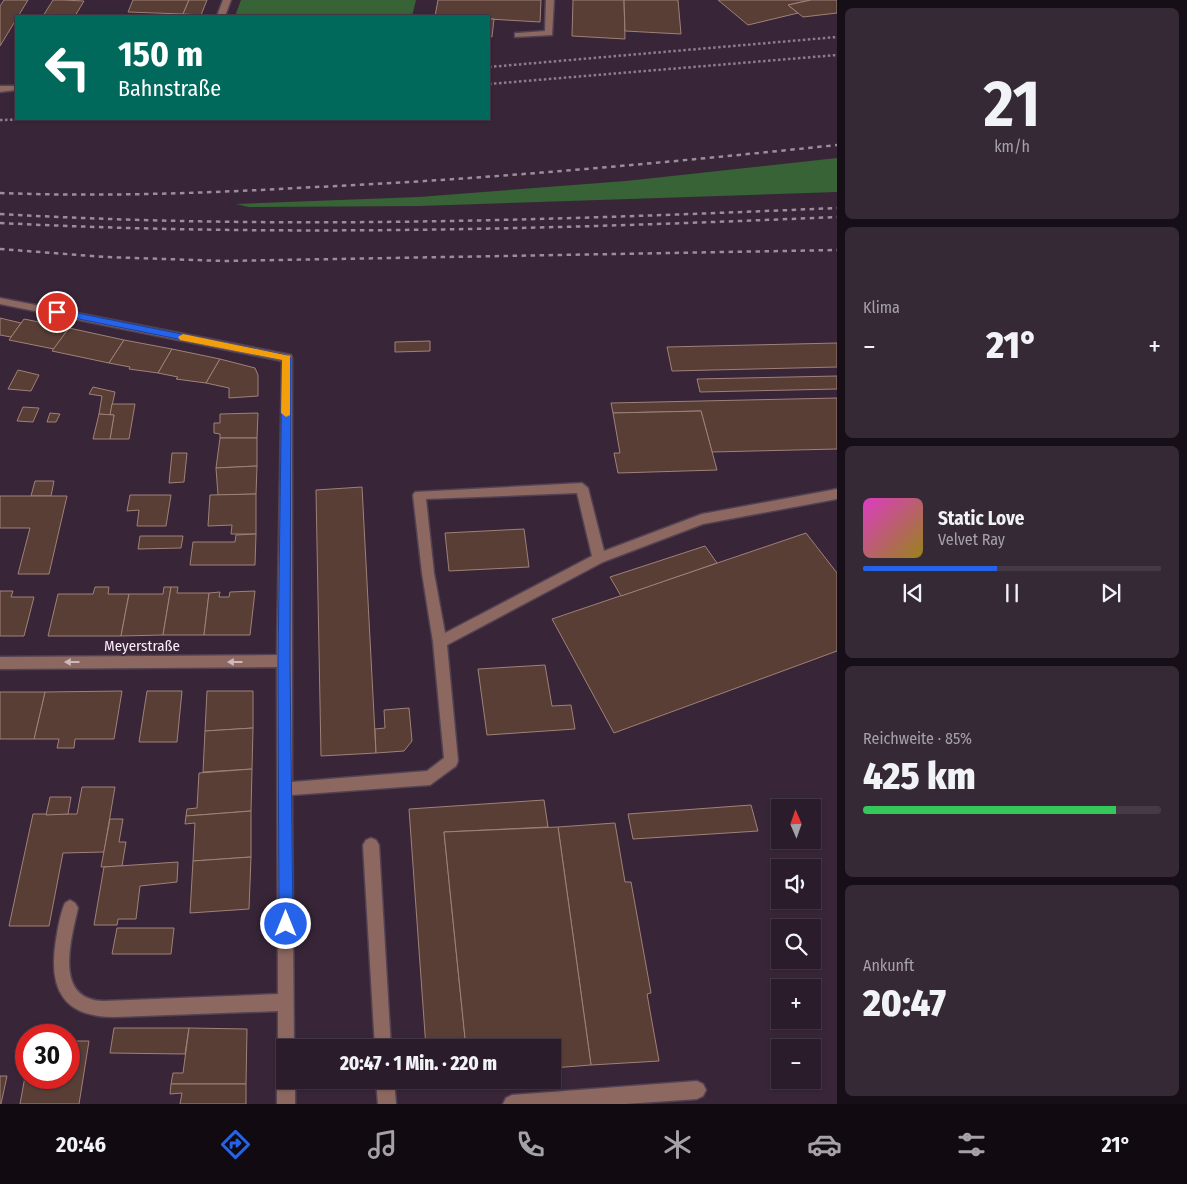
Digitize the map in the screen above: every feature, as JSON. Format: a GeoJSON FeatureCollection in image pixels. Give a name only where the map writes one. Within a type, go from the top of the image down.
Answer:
{"type":"FeatureCollection","features":[{"type":"Feature","properties":{"kind":"street"},"geometry":{"type":"LineString","coordinates":[[221,15],[227,0]]}},
{"type":"Feature","properties":{"kind":"street"},"geometry":{"type":"LineString","coordinates":[[518,35],[549,33],[550,0]]}},
{"type":"Feature","properties":{"kind":"street"},"geometry":{"type":"LineString","coordinates":[[0,88],[15,88]]}},
{"type":"Feature","properties":{"kind":"street"},"geometry":{"type":"LineString","coordinates":[[0,301],[286,358],[284,661],[286,1039]]}},
{"type":"Feature","properties":{"kind":"street"},"geometry":{"type":"LineString","coordinates":[[286,789],[430,778],[451,761],[440,642],[428,573],[419,495],[582,488],[599,558]]}},
{"type":"Feature","properties":{"kind":"street"},"geometry":{"type":"LineString","coordinates":[[440,642],[599,558],[702,519],[837,494]]}},
{"type":"Feature","properties":{"kind":"street","name":"Meyerstraße"},"geometry":{"type":"LineString","coordinates":[[0,663],[284,661]]}},
{"type":"Feature","properties":{"kind":"street"},"geometry":{"type":"LineString","coordinates":[[371,845],[383,1039]]}},
{"type":"Feature","properties":{"kind":"street"},"geometry":{"type":"LineString","coordinates":[[70,908],[60,957],[62,981],[73,1000],[92,1008],[116,1009],[286,1002]]}},
{"type":"Feature","properties":{"kind":"street"},"geometry":{"type":"LineString","coordinates":[[286,1089],[286,1104]]}},
{"type":"Feature","properties":{"kind":"street"},"geometry":{"type":"LineString","coordinates":[[386,1089],[387,1104]]}},
{"type":"Feature","properties":{"kind":"street"},"geometry":{"type":"LineString","coordinates":[[512,1104],[697,1090]]}},
{"type":"Feature","properties":{"kind":"path"},"geometry":{"type":"LineString","coordinates":[[490,66],[837,37]]}},
{"type":"Feature","properties":{"kind":"path"},"geometry":{"type":"LineString","coordinates":[[490,84],[837,55]]}},
{"type":"Feature","properties":{"kind":"path"},"geometry":{"type":"LineString","coordinates":[[0,120],[32,120]]}},
{"type":"Feature","properties":{"kind":"green space"},"geometry":{"type":"Polygon","coordinates":[[[241,0],[416,0],[412,15],[235,15],[241,0]]]}},
{"type":"Feature","properties":{"kind":"green space"},"geometry":{"type":"Polygon","coordinates":[[[837,158],[837,192],[419,206],[249,207],[236,204],[419,197],[626,181],[837,158]]]}},
{"type":"Feature","properties":{"kind":"building"},"geometry":{"type":"Polygon","coordinates":[[[4,0],[28,0],[19,15],[15,15],[15,21],[0,46],[0,6],[4,0]]]}},
{"type":"Feature","properties":{"kind":"building"},"geometry":{"type":"Polygon","coordinates":[[[53,0],[84,1],[76,15],[44,15],[53,0]]]}},
{"type":"Feature","properties":{"kind":"building"},"geometry":{"type":"Polygon","coordinates":[[[133,0],[189,0],[183,14],[128,12],[133,0]]]}},
{"type":"Feature","properties":{"kind":"building"},"geometry":{"type":"Polygon","coordinates":[[[189,0],[207,0],[201,15],[183,14],[189,0]]]}},
{"type":"Feature","properties":{"kind":"building"},"geometry":{"type":"Polygon","coordinates":[[[438,0],[541,0],[540,22],[490,19],[490,15],[435,15],[438,0]]]}},
{"type":"Feature","properties":{"kind":"building"},"geometry":{"type":"Polygon","coordinates":[[[573,0],[624,0],[625,39],[572,36],[573,0]]]}},
{"type":"Feature","properties":{"kind":"building"},"geometry":{"type":"Polygon","coordinates":[[[624,0],[678,0],[681,34],[625,31],[624,0]]]}},
{"type":"Feature","properties":{"kind":"building"},"geometry":{"type":"Polygon","coordinates":[[[718,0],[811,0],[788,5],[798,13],[748,25],[718,0]]]}},
{"type":"Feature","properties":{"kind":"building"},"geometry":{"type":"Polygon","coordinates":[[[811,0],[837,0],[837,13],[803,17],[788,5],[811,0]]]}},
{"type":"Feature","properties":{"kind":"building"},"geometry":{"type":"Polygon","coordinates":[[[490,19],[494,19],[492,37],[490,36],[490,19]]]}},
{"type":"Feature","properties":{"kind":"building"},"geometry":{"type":"Polygon","coordinates":[[[0,318],[21,323],[11,337],[0,335],[0,318]]]}},
{"type":"Feature","properties":{"kind":"building"},"geometry":{"type":"Polygon","coordinates":[[[24,319],[69,328],[54,349],[9,340],[24,319]]]}},
{"type":"Feature","properties":{"kind":"building"},"geometry":{"type":"Polygon","coordinates":[[[69,328],[124,340],[109,363],[52,351],[69,328]]]}},
{"type":"Feature","properties":{"kind":"building"},"geometry":{"type":"Polygon","coordinates":[[[124,340],[172,349],[158,373],[129,369],[130,367],[109,363],[124,340]]]}},
{"type":"Feature","properties":{"kind":"building"},"geometry":{"type":"Polygon","coordinates":[[[430,341],[430,351],[395,352],[395,342],[430,341]]]}},
{"type":"Feature","properties":{"kind":"building"},"geometry":{"type":"Polygon","coordinates":[[[837,343],[837,367],[672,371],[667,347],[837,343]]]}},
{"type":"Feature","properties":{"kind":"building"},"geometry":{"type":"Polygon","coordinates":[[[172,349],[220,359],[206,383],[176,379],[178,377],[158,373],[172,349]]]}},
{"type":"Feature","properties":{"kind":"building"},"geometry":{"type":"Polygon","coordinates":[[[220,359],[255,368],[258,375],[258,396],[229,398],[229,388],[206,383],[220,359]]]}},
{"type":"Feature","properties":{"kind":"building"},"geometry":{"type":"Polygon","coordinates":[[[18,370],[39,375],[31,391],[8,389],[18,370]]]}},
{"type":"Feature","properties":{"kind":"building"},"geometry":{"type":"Polygon","coordinates":[[[837,376],[837,389],[700,392],[697,379],[837,376]]]}},
{"type":"Feature","properties":{"kind":"building"},"geometry":{"type":"Polygon","coordinates":[[[93,387],[115,392],[110,415],[99,414],[102,396],[89,394],[93,387]]]}},
{"type":"Feature","properties":{"kind":"building"},"geometry":{"type":"Polygon","coordinates":[[[837,398],[837,449],[712,452],[701,411],[613,413],[611,403],[837,398]]]}},
{"type":"Feature","properties":{"kind":"building"},"geometry":{"type":"Polygon","coordinates":[[[112,404],[135,404],[129,439],[110,439],[114,415],[110,415],[112,404]]]}},
{"type":"Feature","properties":{"kind":"building"},"geometry":{"type":"Polygon","coordinates":[[[23,407],[39,408],[33,422],[17,421],[23,407]]]}},
{"type":"Feature","properties":{"kind":"building"},"geometry":{"type":"Polygon","coordinates":[[[701,411],[717,470],[618,473],[614,453],[620,453],[613,413],[701,411]]]}},
{"type":"Feature","properties":{"kind":"building"},"geometry":{"type":"Polygon","coordinates":[[[50,413],[60,414],[56,422],[47,422],[50,413]]]}},
{"type":"Feature","properties":{"kind":"building"},"geometry":{"type":"Polygon","coordinates":[[[258,413],[257,438],[220,438],[220,434],[214,433],[214,423],[220,423],[220,414],[258,413]]]}},
{"type":"Feature","properties":{"kind":"building"},"geometry":{"type":"Polygon","coordinates":[[[99,414],[114,415],[110,439],[93,439],[99,414]]]}},
{"type":"Feature","properties":{"kind":"building"},"geometry":{"type":"Polygon","coordinates":[[[220,438],[257,438],[257,466],[216,468],[220,438]]]}},
{"type":"Feature","properties":{"kind":"building"},"geometry":{"type":"Polygon","coordinates":[[[172,453],[187,453],[184,482],[169,483],[172,453]]]}},
{"type":"Feature","properties":{"kind":"building"},"geometry":{"type":"Polygon","coordinates":[[[257,466],[256,494],[218,495],[216,468],[257,466]]]}},
{"type":"Feature","properties":{"kind":"building"},"geometry":{"type":"Polygon","coordinates":[[[35,481],[54,481],[51,496],[31,496],[35,481]]]}},
{"type":"Feature","properties":{"kind":"building"},"geometry":{"type":"Polygon","coordinates":[[[362,487],[376,753],[321,756],[316,490],[362,487]]]}},
{"type":"Feature","properties":{"kind":"building"},"geometry":{"type":"Polygon","coordinates":[[[256,494],[256,534],[231,534],[232,525],[208,526],[210,495],[256,494]]]}},
{"type":"Feature","properties":{"kind":"building"},"geometry":{"type":"Polygon","coordinates":[[[130,495],[171,495],[166,526],[137,526],[139,510],[127,511],[130,495]]]}},
{"type":"Feature","properties":{"kind":"building"},"geometry":{"type":"Polygon","coordinates":[[[0,496],[67,496],[49,574],[18,574],[30,528],[0,528],[0,496]]]}},
{"type":"Feature","properties":{"kind":"building"},"geometry":{"type":"Polygon","coordinates":[[[524,529],[529,567],[449,571],[445,533],[524,529]]]}},
{"type":"Feature","properties":{"kind":"building"},"geometry":{"type":"Polygon","coordinates":[[[806,533],[837,573],[837,651],[614,733],[552,619],[806,533]]]}},
{"type":"Feature","properties":{"kind":"building"},"geometry":{"type":"Polygon","coordinates":[[[256,534],[255,565],[190,565],[193,542],[235,542],[236,535],[256,534]]]}},
{"type":"Feature","properties":{"kind":"building"},"geometry":{"type":"Polygon","coordinates":[[[140,536],[183,536],[181,548],[138,549],[140,536]]]}},
{"type":"Feature","properties":{"kind":"building"},"geometry":{"type":"Polygon","coordinates":[[[705,546],[717,563],[621,596],[610,577],[705,546]]]}},
{"type":"Feature","properties":{"kind":"building"},"geometry":{"type":"Polygon","coordinates":[[[95,587],[109,587],[108,594],[129,594],[121,636],[48,636],[58,594],[93,594],[95,587]]]}},
{"type":"Feature","properties":{"kind":"building"},"geometry":{"type":"Polygon","coordinates":[[[164,587],[171,587],[163,635],[121,636],[129,594],[163,594],[164,587]]]}},
{"type":"Feature","properties":{"kind":"building"},"geometry":{"type":"Polygon","coordinates":[[[171,587],[178,587],[177,593],[209,593],[204,635],[163,635],[171,587]]]}},
{"type":"Feature","properties":{"kind":"building"},"geometry":{"type":"Polygon","coordinates":[[[0,591],[13,591],[11,597],[34,597],[24,636],[0,636],[0,591]]]}},
{"type":"Feature","properties":{"kind":"building"},"geometry":{"type":"Polygon","coordinates":[[[255,591],[250,635],[204,635],[209,593],[220,592],[219,597],[229,597],[230,592],[255,591]]]}},
{"type":"Feature","properties":{"kind":"building"},"geometry":{"type":"Polygon","coordinates":[[[545,665],[552,706],[571,705],[575,729],[487,735],[478,669],[545,665]]]}},
{"type":"Feature","properties":{"kind":"building"},"geometry":{"type":"Polygon","coordinates":[[[122,691],[114,739],[75,739],[74,748],[57,748],[59,739],[34,739],[45,692],[122,691]]]}},
{"type":"Feature","properties":{"kind":"building"},"geometry":{"type":"Polygon","coordinates":[[[147,691],[182,691],[177,742],[139,742],[147,691]]]}},
{"type":"Feature","properties":{"kind":"building"},"geometry":{"type":"Polygon","coordinates":[[[207,691],[253,691],[253,728],[205,731],[207,691]]]}},
{"type":"Feature","properties":{"kind":"building"},"geometry":{"type":"Polygon","coordinates":[[[0,692],[45,692],[34,739],[0,739],[0,692]]]}},
{"type":"Feature","properties":{"kind":"building"},"geometry":{"type":"Polygon","coordinates":[[[409,708],[412,741],[404,751],[376,753],[375,729],[385,728],[384,710],[409,708]]]}},
{"type":"Feature","properties":{"kind":"building"},"geometry":{"type":"Polygon","coordinates":[[[253,728],[252,769],[203,772],[205,731],[253,728]]]}},
{"type":"Feature","properties":{"kind":"building"},"geometry":{"type":"Polygon","coordinates":[[[252,769],[251,811],[186,816],[187,809],[197,808],[199,773],[252,769]]]}},
{"type":"Feature","properties":{"kind":"building"},"geometry":{"type":"Polygon","coordinates":[[[82,787],[115,787],[104,852],[63,853],[49,926],[9,926],[33,814],[77,814],[82,787]]]}},
{"type":"Feature","properties":{"kind":"building"},"geometry":{"type":"Polygon","coordinates":[[[50,797],[71,797],[68,814],[46,815],[50,797]]]}},
{"type":"Feature","properties":{"kind":"building"},"geometry":{"type":"Polygon","coordinates":[[[544,800],[548,827],[444,832],[465,1039],[425,1039],[409,809],[544,800]]]}},
{"type":"Feature","properties":{"kind":"building"},"geometry":{"type":"Polygon","coordinates":[[[751,805],[758,831],[633,839],[628,814],[751,805]]]}},
{"type":"Feature","properties":{"kind":"building"},"geometry":{"type":"Polygon","coordinates":[[[251,811],[251,857],[193,861],[195,823],[185,824],[186,816],[251,811]]]}},
{"type":"Feature","properties":{"kind":"building"},"geometry":{"type":"Polygon","coordinates":[[[110,819],[123,819],[119,842],[126,842],[122,866],[101,867],[110,819]]]}},
{"type":"Feature","properties":{"kind":"building"},"geometry":{"type":"Polygon","coordinates":[[[615,823],[625,882],[631,882],[651,993],[647,994],[659,1061],[591,1065],[558,827],[615,823]]]}},
{"type":"Feature","properties":{"kind":"building"},"geometry":{"type":"Polygon","coordinates":[[[558,827],[591,1065],[561,1067],[561,1039],[465,1039],[444,832],[558,827]]]}},
{"type":"Feature","properties":{"kind":"building"},"geometry":{"type":"Polygon","coordinates":[[[251,857],[249,909],[190,913],[193,861],[251,857]]]}},
{"type":"Feature","properties":{"kind":"building"},"geometry":{"type":"Polygon","coordinates":[[[178,862],[177,882],[140,886],[136,919],[118,919],[117,925],[94,925],[104,867],[178,862]]]}},
{"type":"Feature","properties":{"kind":"building"},"geometry":{"type":"Polygon","coordinates":[[[117,928],[174,928],[171,954],[112,954],[117,928]]]}},
{"type":"Feature","properties":{"kind":"building"},"geometry":{"type":"Polygon","coordinates":[[[114,1028],[189,1028],[185,1054],[110,1053],[114,1028]]]}},
{"type":"Feature","properties":{"kind":"building"},"geometry":{"type":"Polygon","coordinates":[[[189,1028],[247,1029],[246,1084],[171,1084],[173,1073],[183,1073],[189,1028]]]}},
{"type":"Feature","properties":{"kind":"building"},"geometry":{"type":"Polygon","coordinates":[[[80,1041],[89,1041],[79,1104],[20,1104],[23,1089],[80,1089],[80,1041]]]}},
{"type":"Feature","properties":{"kind":"building"},"geometry":{"type":"Polygon","coordinates":[[[0,1076],[7,1076],[1,1104],[0,1104],[0,1076]]]}},
{"type":"Feature","properties":{"kind":"building"},"geometry":{"type":"Polygon","coordinates":[[[171,1084],[246,1084],[246,1104],[180,1104],[182,1093],[170,1094],[171,1084]]]}},
{"type":"Feature","properties":{"kind":"railway"},"geometry":{"type":"LineString","coordinates":[[0,193],[158,194],[381,184],[576,170],[837,145]]}},
{"type":"Feature","properties":{"kind":"railway"},"geometry":{"type":"LineString","coordinates":[[0,214],[209,222],[418,222],[837,208]]}},
{"type":"Feature","properties":{"kind":"railway"},"geometry":{"type":"LineString","coordinates":[[0,223],[209,230],[418,230],[628,225],[837,217]]}},
{"type":"Feature","properties":{"kind":"railway"},"geometry":{"type":"LineString","coordinates":[[0,249],[105,257],[224,261],[837,250]]}},
{"type":"Feature","properties":{"kind":"slow traffic"},"geometry":{"type":"LineString","coordinates":[[183,337],[286,358],[286,413]]}},
{"type":"Feature","properties":{"kind":"route"},"geometry":{"type":"LineString","coordinates":[[57,312],[286,358],[284,661],[286,924]]}}]}
